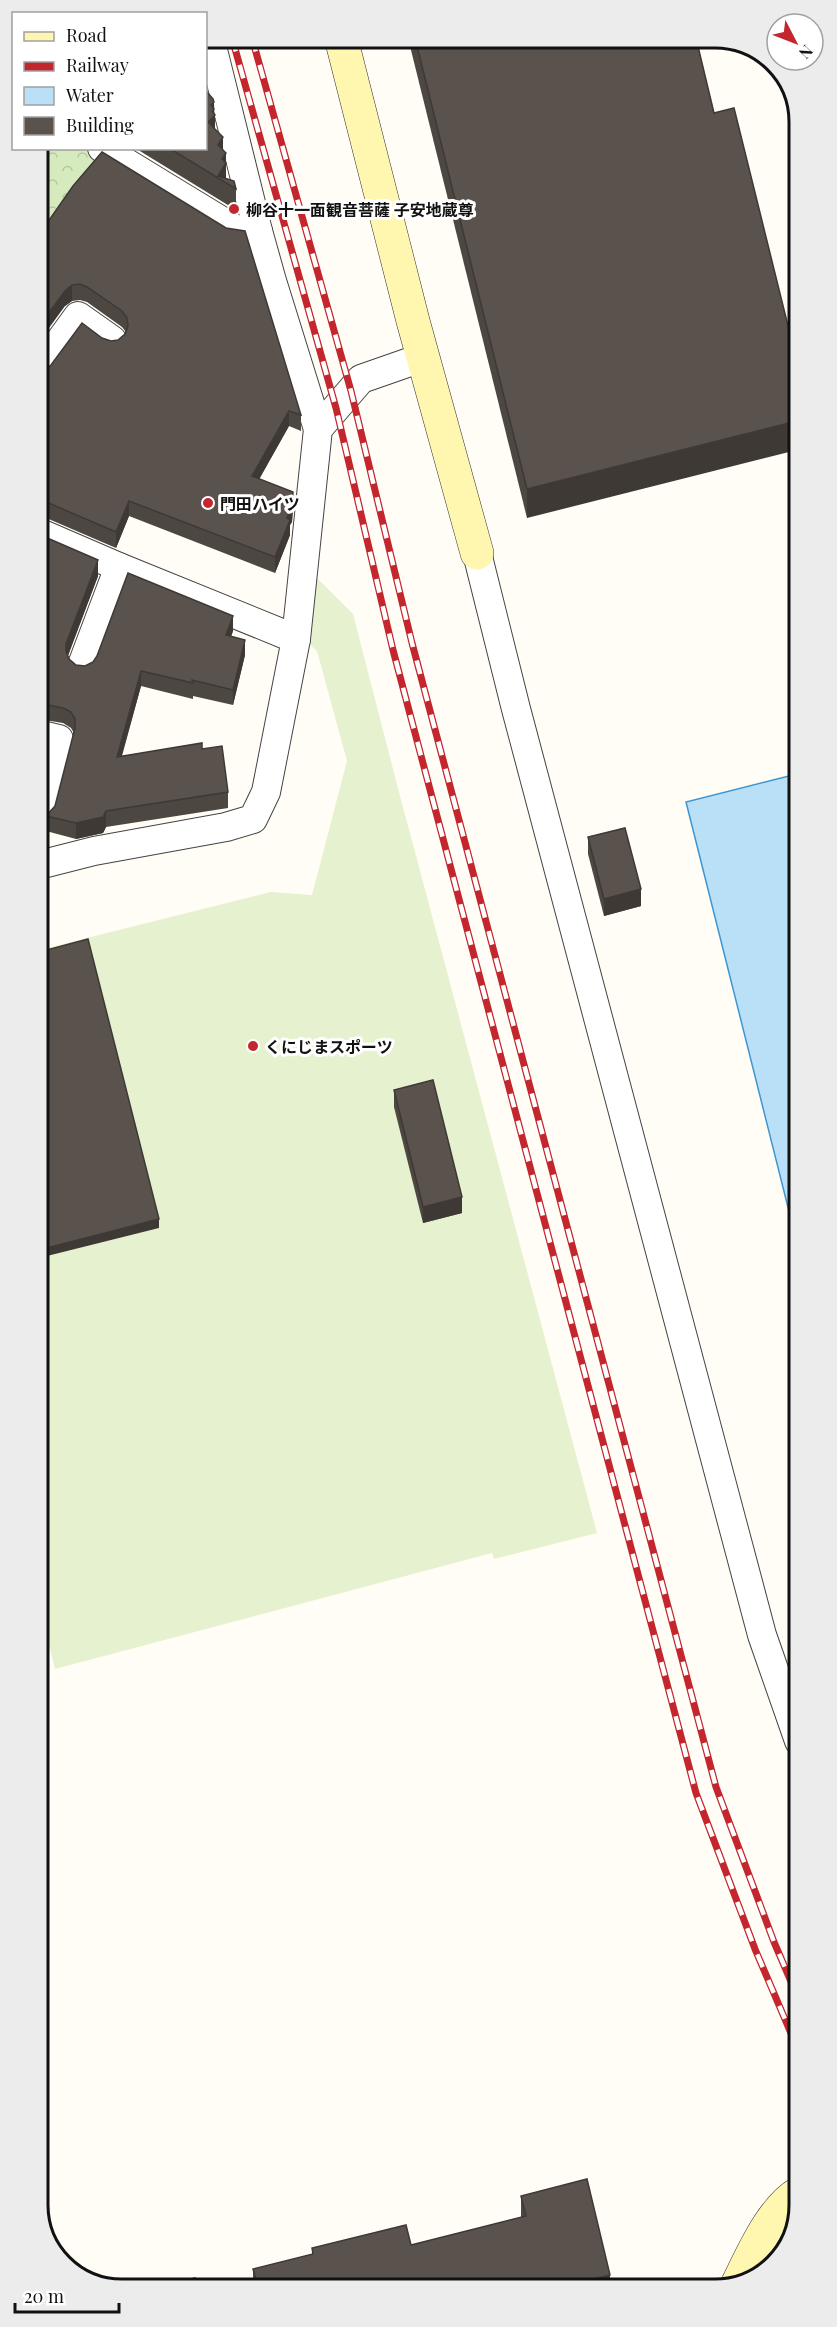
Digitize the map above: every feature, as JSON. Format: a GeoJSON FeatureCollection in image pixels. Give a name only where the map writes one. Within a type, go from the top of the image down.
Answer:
{"type":"FeatureCollection","features":[{"type":"Feature","properties":{"kind":"street"},"geometry":{"type":"LineString","coordinates":[[48,862],[94,851],[226,827],[253,819],[266,792],[296,639],[318,429],[258,231],[212,48]]}},
{"type":"Feature","properties":{"kind":"street"},"geometry":{"type":"LineString","coordinates":[[344,48],[516,709],[762,1635],[789,1712]]}},
{"type":"Feature","properties":{"kind":"street"},"geometry":{"type":"LineString","coordinates":[[105,150],[235,229],[258,231]]}},
{"type":"Feature","properties":{"kind":"street"},"geometry":{"type":"LineString","coordinates":[[48,357],[78,316],[112,340]]}},
{"type":"Feature","properties":{"kind":"street"},"geometry":{"type":"LineString","coordinates":[[318,429],[361,379],[424,357]]}},
{"type":"Feature","properties":{"kind":"street"},"geometry":{"type":"LineString","coordinates":[[48,536],[296,639]]}},
{"type":"Feature","properties":{"kind":"street"},"geometry":{"type":"LineString","coordinates":[[82,665],[119,567]]}},
{"type":"Feature","properties":{"kind":"street"},"geometry":{"type":"LineString","coordinates":[[48,736],[58,739],[48,780]]}},
{"type":"Feature","properties":{"kind":"street"},"geometry":{"type":"LineString","coordinates":[[745,2272],[773,2218],[789,2199]]}},
{"type":"Feature","properties":{"kind":"green space"},"geometry":{"type":"Polygon","coordinates":[[[48,150],[86,150],[103,165],[48,233],[48,150]]]}},
{"type":"Feature","properties":{"kind":"green space","name":"くにじまスポーツ"},"geometry":{"type":"Polygon","coordinates":[[[315,576],[353,614],[597,1533],[494,1559],[492,1553],[55,1669],[48,1641],[48,948],[271,892],[312,895],[347,761],[317,651],[308,643],[315,576]]]}},
{"type":"Feature","properties":{"kind":"water"},"geometry":{"type":"Polygon","coordinates":[[[789,776],[789,1211],[686,802],[789,776]]]}},
{"type":"Feature","properties":{"kind":"building"},"geometry":{"type":"Polygon","coordinates":[[[417,48],[698,48],[714,113],[734,108],[789,330],[789,423],[527,489],[417,48]]]}},
{"type":"Feature","properties":{"kind":"building"},"geometry":{"type":"Polygon","coordinates":[[[207,92],[213,99],[214,102],[211,105],[215,115],[208,122],[223,137],[218,145],[226,153],[222,159],[226,163],[218,176],[234,181],[236,189],[172,150],[207,150],[207,92]]]}},
{"type":"Feature","properties":{"kind":"building"},"geometry":{"type":"Polygon","coordinates":[[[102,152],[226,228],[245,231],[301,415],[289,411],[252,476],[293,492],[292,506],[287,518],[290,520],[275,557],[129,501],[116,532],[48,503],[48,368],[82,323],[102,338],[111,341],[118,340],[125,334],[128,326],[127,318],[122,311],[80,284],[72,285],[65,291],[48,314],[48,222],[73,186],[102,152]]]}},
{"type":"Feature","properties":{"kind":"building"},"geometry":{"type":"Polygon","coordinates":[[[48,538],[98,560],[66,644],[69,659],[76,665],[85,666],[93,662],[97,656],[128,573],[233,616],[226,635],[245,640],[233,690],[141,671],[117,757],[202,743],[202,749],[222,746],[228,792],[106,811],[103,817],[76,823],[48,816],[55,806],[75,728],[75,719],[71,712],[48,705],[48,538]]]}},
{"type":"Feature","properties":{"kind":"building"},"geometry":{"type":"Polygon","coordinates":[[[625,828],[641,889],[604,899],[588,837],[625,828]]]}},
{"type":"Feature","properties":{"kind":"building"},"geometry":{"type":"Polygon","coordinates":[[[88,939],[159,1219],[48,1248],[48,950],[88,939]]]}},
{"type":"Feature","properties":{"kind":"building"},"geometry":{"type":"Polygon","coordinates":[[[433,1080],[462,1197],[423,1207],[394,1090],[433,1080]]]}},
{"type":"Feature","properties":{"kind":"building"},"geometry":{"type":"Polygon","coordinates":[[[587,2179],[610,2275],[594,2279],[256,2279],[253,2269],[313,2254],[312,2248],[406,2225],[411,2245],[526,2216],[521,2196],[587,2179]]]}},
{"type":"Feature","properties":{"kind":"railway"},"geometry":{"type":"LineString","coordinates":[[235,48],[336,408],[393,650],[696,1793],[755,1949],[789,2029]]}},
{"type":"Feature","properties":{"kind":"railway"},"geometry":{"type":"LineString","coordinates":[[255,48],[351,391],[412,643],[716,1787],[789,1977]]}},
{"type":"Feature","properties":{"kind":"place","name":"柳谷十一面観音菩薩 子安地蔵尊"},"geometry":{"type":"Point","coordinates":[234,209]}},
{"type":"Feature","properties":{"kind":"place","name":"門田ハイツ"},"geometry":{"type":"Point","coordinates":[208,503]}},
{"type":"Feature","properties":{"kind":"place","name":"くにじまスポーツ"},"geometry":{"type":"Point","coordinates":[253,1046]}}]}
